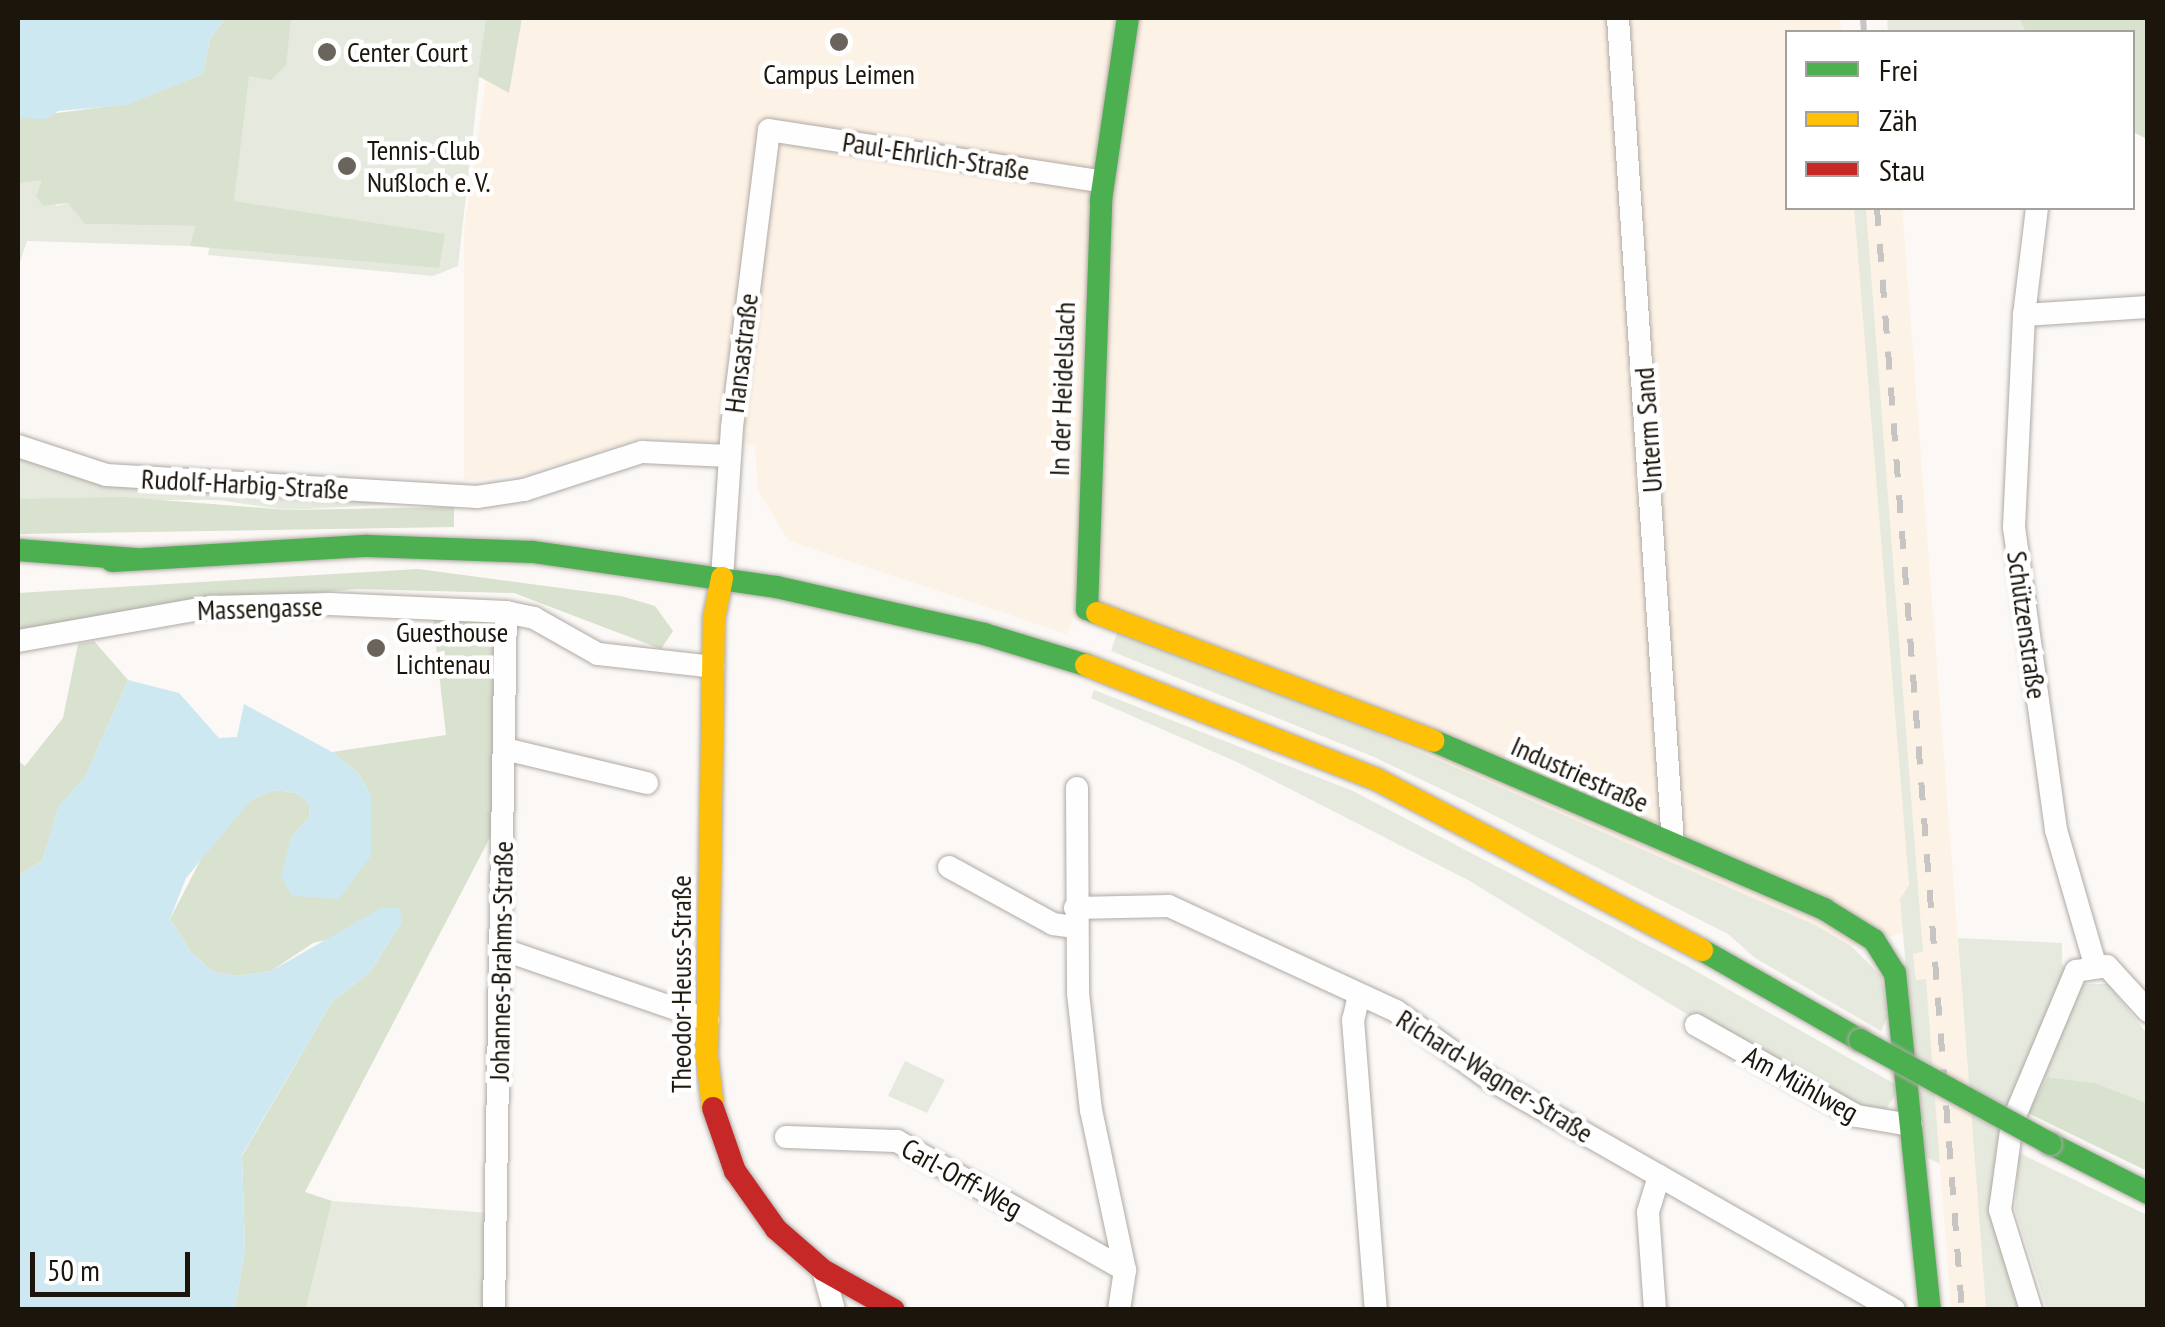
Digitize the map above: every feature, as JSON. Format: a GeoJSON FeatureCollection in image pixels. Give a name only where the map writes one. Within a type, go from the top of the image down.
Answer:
{"type":"FeatureCollection","features":[{"type":"Feature","properties":{"kind":"main road","name":"In der Heidelslach"},"geometry":{"type":"LineString","coordinates":[[1084,598],[1103,182],[1128,18]]}},
{"type":"Feature","properties":{"kind":"main road"},"geometry":{"type":"LineString","coordinates":[[18,568],[368,546],[477,548],[722,578],[984,634],[1115,674],[1272,733],[1580,881],[1860,1040],[2148,1193]]}},
{"type":"Feature","properties":{"kind":"main road"},"geometry":{"type":"LineString","coordinates":[[18,550],[135,559]]}},
{"type":"Feature","properties":{"kind":"main road","name":"Theodor-Heuss-Straße"},"geometry":{"type":"LineString","coordinates":[[722,578],[713,667],[708,1020],[711,1100],[726,1152],[768,1220],[823,1270],[894,1310]]}},
{"type":"Feature","properties":{"kind":"main road","name":"Industriestraße"},"geometry":{"type":"LineString","coordinates":[[1084,598],[1097,617],[1372,715],[1627,829],[1673,843],[1824,909],[1883,949],[1895,973],[1930,1310]]}},
{"type":"Feature","properties":{"kind":"street","name":"Unterm Sand"},"geometry":{"type":"LineString","coordinates":[[1618,18],[1673,843]]}},
{"type":"Feature","properties":{"kind":"street","name":"Paul-Ehrlich-Straße"},"geometry":{"type":"LineString","coordinates":[[769,130],[1103,182]]}},
{"type":"Feature","properties":{"kind":"street","name":"Hansastraße"},"geometry":{"type":"LineString","coordinates":[[722,578],[729,456],[769,130]]}},
{"type":"Feature","properties":{"kind":"street","name":"Schützenstraße"},"geometry":{"type":"LineString","coordinates":[[2037,210],[2024,315],[2014,527],[2056,830],[2095,964]]}},
{"type":"Feature","properties":{"kind":"street"},"geometry":{"type":"LineString","coordinates":[[2024,315],[2148,306]]}},
{"type":"Feature","properties":{"kind":"street","name":"Rudolf-Harbig-Straße"},"geometry":{"type":"LineString","coordinates":[[18,446],[106,475],[477,497],[524,490],[642,452],[729,456]]}},
{"type":"Feature","properties":{"kind":"street","name":"Massengasse"},"geometry":{"type":"LineString","coordinates":[[18,641],[216,606],[506,612],[534,618],[598,654],[713,667]]}},
{"type":"Feature","properties":{"kind":"street","name":"Johannes-Brahms-Straße"},"geometry":{"type":"LineString","coordinates":[[494,1310],[506,612]]}},
{"type":"Feature","properties":{"kind":"street"},"geometry":{"type":"LineString","coordinates":[[504,748],[647,783]]}},
{"type":"Feature","properties":{"kind":"street"},"geometry":{"type":"LineString","coordinates":[[1077,788],[1075,917],[1086,1071],[1125,1270],[1119,1310]]}},
{"type":"Feature","properties":{"kind":"street"},"geometry":{"type":"LineString","coordinates":[[950,867],[1053,924],[1075,917]]}},
{"type":"Feature","properties":{"kind":"street","name":"Richard-Wagner-Straße"},"geometry":{"type":"LineString","coordinates":[[1075,917],[1169,906],[1359,994],[1421,1024],[1491,1080],[1894,1310]]}},
{"type":"Feature","properties":{"kind":"street"},"geometry":{"type":"LineString","coordinates":[[501,949],[708,1020]]}},
{"type":"Feature","properties":{"kind":"street"},"geometry":{"type":"LineString","coordinates":[[2031,1310],[2000,1210],[2002,1163],[2068,981],[2095,964],[2116,972],[2148,1011]]}},
{"type":"Feature","properties":{"kind":"street"},"geometry":{"type":"LineString","coordinates":[[1359,994],[1353,1020],[1376,1310]]}},
{"type":"Feature","properties":{"kind":"street","name":"Am Mühlweg"},"geometry":{"type":"LineString","coordinates":[[1696,1025],[1857,1116],[1911,1125]]}},
{"type":"Feature","properties":{"kind":"street","name":"Carl-Orff-Weg"},"geometry":{"type":"LineString","coordinates":[[786,1137],[897,1141],[1125,1270]]}},
{"type":"Feature","properties":{"kind":"street"},"geometry":{"type":"LineString","coordinates":[[1655,1310],[1648,1212],[1659,1176]]}},
{"type":"Feature","properties":{"kind":"street"},"geometry":{"type":"LineString","coordinates":[[823,1270],[834,1310]]}},
{"type":"Feature","properties":{"kind":"shaded area","name":"Tennis-Club Nußloch e. V."},"geometry":{"type":"Polygon","coordinates":[[[282,18],[486,18],[458,266],[433,276],[208,255],[247,58],[282,18]]]}},
{"type":"Feature","properties":{"kind":"shaded area"},"geometry":{"type":"Polygon","coordinates":[[[522,18],[1840,18],[1841,30],[1785,30],[1785,210],[1854,210],[1909,885],[1900,900],[1903,933],[1851,946],[1815,925],[1118,630],[1073,619],[1067,634],[789,541],[758,491],[755,445],[643,437],[532,472],[464,481],[464,231],[486,81],[509,92],[522,18]]]}},
{"type":"Feature","properties":{"kind":"shaded area"},"geometry":{"type":"Polygon","coordinates":[[[1887,18],[2019,18],[2025,30],[1888,30],[1887,18]]]}},
{"type":"Feature","properties":{"kind":"shaded area"},"geometry":{"type":"Polygon","coordinates":[[[42,180],[56,206],[68,203],[86,224],[195,226],[190,246],[27,241],[18,268],[18,183],[42,180]]]}},
{"type":"Feature","properties":{"kind":"shaded area"},"geometry":{"type":"Polygon","coordinates":[[[1854,210],[1866,210],[1923,952],[1913,954],[1916,980],[1926,979],[1940,1164],[1922,1155],[1900,899],[1909,885],[1854,210]]]}},
{"type":"Feature","properties":{"kind":"shaded area"},"geometry":{"type":"Polygon","coordinates":[[[1866,210],[1902,210],[1986,1309],[1951,1309],[1926,980],[1916,980],[1913,953],[1923,952],[1866,210]]]}},
{"type":"Feature","properties":{"kind":"shaded area"},"geometry":{"type":"Polygon","coordinates":[[[18,457],[104,483],[397,504],[288,510],[218,500],[24,500],[18,499],[18,457]]]}},
{"type":"Feature","properties":{"kind":"shaded area"},"geometry":{"type":"Polygon","coordinates":[[[1118,630],[1223,666],[1815,925],[1851,946],[1881,976],[1888,1016],[1881,1031],[1755,958],[1728,934],[1464,800],[1374,757],[1111,651],[1118,630]]]}},
{"type":"Feature","properties":{"kind":"shaded area"},"geometry":{"type":"Polygon","coordinates":[[[1094,690],[1353,791],[1687,966],[1900,1087],[1880,1119],[1698,1021],[1468,880],[1239,763],[1091,698],[1094,690]]]}},
{"type":"Feature","properties":{"kind":"shaded area"},"geometry":{"type":"Polygon","coordinates":[[[1958,938],[2062,943],[2062,965],[2083,984],[2108,984],[2147,1034],[2147,1103],[2095,1083],[2048,1077],[2028,1113],[2009,1102],[1997,1142],[1991,1214],[2020,1309],[1986,1309],[1958,938]]]}},
{"type":"Feature","properties":{"kind":"shaded area"},"geometry":{"type":"Polygon","coordinates":[[[905,1061],[945,1080],[927,1113],[888,1096],[905,1061]]]}},
{"type":"Feature","properties":{"kind":"shaded area"},"geometry":{"type":"Polygon","coordinates":[[[2019,1153],[2147,1215],[2147,1309],[2047,1309],[2015,1209],[2019,1153]]]}},
{"type":"Feature","properties":{"kind":"shaded area"},"geometry":{"type":"Polygon","coordinates":[[[332,1201],[489,1213],[487,1309],[306,1310],[332,1201]]]}},
{"type":"Feature","properties":{"kind":"green space"},"geometry":{"type":"Polygon","coordinates":[[[225,18],[291,18],[286,65],[271,80],[249,76],[234,201],[445,234],[439,268],[190,246],[195,226],[85,224],[68,203],[43,206],[36,196],[42,180],[18,183],[18,118],[127,104],[203,74],[210,39],[225,18]]]}},
{"type":"Feature","properties":{"kind":"green space"},"geometry":{"type":"Polygon","coordinates":[[[486,18],[522,18],[509,93],[478,76],[486,18]]]}},
{"type":"Feature","properties":{"kind":"green space"},"geometry":{"type":"Polygon","coordinates":[[[2019,18],[2147,18],[2147,139],[2135,133],[2135,30],[2025,30],[2019,18]]]}},
{"type":"Feature","properties":{"kind":"green space"},"geometry":{"type":"Polygon","coordinates":[[[123,497],[288,510],[454,507],[454,527],[18,534],[18,499],[123,497]]]}},
{"type":"Feature","properties":{"kind":"green space"},"geometry":{"type":"Polygon","coordinates":[[[418,569],[621,596],[655,606],[673,631],[661,649],[514,593],[356,589],[143,609],[18,630],[18,593],[418,569]]]}},
{"type":"Feature","properties":{"kind":"green space"},"geometry":{"type":"Polygon","coordinates":[[[433,619],[495,621],[496,826],[305,1192],[332,1201],[306,1309],[235,1309],[245,1249],[242,1156],[332,1002],[370,972],[402,922],[313,943],[271,971],[238,976],[213,972],[190,951],[170,919],[210,842],[252,799],[275,790],[296,793],[310,804],[309,817],[291,837],[371,795],[358,773],[332,752],[446,735],[433,619]]]}},
{"type":"Feature","properties":{"kind":"green space"},"geometry":{"type":"Polygon","coordinates":[[[94,641],[128,680],[85,777],[59,806],[42,861],[18,876],[18,761],[25,766],[63,718],[78,644],[94,641]]]}},
{"type":"Feature","properties":{"kind":"green space"},"geometry":{"type":"Polygon","coordinates":[[[2048,1077],[2095,1083],[2147,1103],[2147,1171],[2028,1113],[2048,1077]]]}},
{"type":"Feature","properties":{"kind":"water"},"geometry":{"type":"Polygon","coordinates":[[[18,18],[225,18],[210,39],[203,74],[127,105],[58,111],[47,119],[18,118],[18,18]]]}},
{"type":"Feature","properties":{"kind":"water"},"geometry":{"type":"Polygon","coordinates":[[[128,680],[179,693],[219,738],[237,737],[244,704],[332,752],[358,773],[371,795],[371,856],[339,899],[292,896],[281,877],[291,837],[309,817],[310,804],[296,793],[275,790],[252,799],[186,878],[170,919],[190,951],[213,972],[238,976],[271,971],[381,908],[400,908],[402,922],[370,972],[332,1002],[242,1155],[245,1249],[235,1309],[18,1309],[18,876],[42,861],[59,805],[85,777],[128,680]]]}},
{"type":"Feature","properties":{"kind":"railway"},"geometry":{"type":"LineString","coordinates":[[1863,18],[1864,30]]}},
{"type":"Feature","properties":{"kind":"railway"},"geometry":{"type":"LineString","coordinates":[[1877,210],[1962,1310]]}},
{"type":"Feature","properties":{"kind":"traffic: fast"},"geometry":{"type":"LineString","coordinates":[[1097,613],[1087,609],[1101,200],[1128,18]]}},
{"type":"Feature","properties":{"kind":"traffic: fast"},"geometry":{"type":"LineString","coordinates":[[112,561],[368,546],[533,552],[776,587],[984,634],[1086,665]]}},
{"type":"Feature","properties":{"kind":"traffic: fast"},"geometry":{"type":"LineString","coordinates":[[18,550],[135,559]]}},
{"type":"Feature","properties":{"kind":"traffic: fast"},"geometry":{"type":"LineString","coordinates":[[1434,741],[1824,909],[1874,940],[1895,973],[1930,1310]]}},
{"type":"Feature","properties":{"kind":"traffic: fast"},"geometry":{"type":"LineString","coordinates":[[1702,950],[1860,1040]]}},
{"type":"Feature","properties":{"kind":"traffic: fast"},"geometry":{"type":"LineString","coordinates":[[1860,1040],[2051,1144]]}},
{"type":"Feature","properties":{"kind":"traffic: fast"},"geometry":{"type":"LineString","coordinates":[[2051,1144],[2148,1193]]}},
{"type":"Feature","properties":{"kind":"traffic: slow"},"geometry":{"type":"LineString","coordinates":[[713,1108],[707,1057],[714,618],[722,578]]}},
{"type":"Feature","properties":{"kind":"traffic: slow"},"geometry":{"type":"LineString","coordinates":[[1097,613],[1434,741]]}},
{"type":"Feature","properties":{"kind":"traffic: slow"},"geometry":{"type":"LineString","coordinates":[[1086,665],[1378,780],[1702,950]]}},
{"type":"Feature","properties":{"kind":"traffic: jam"},"geometry":{"type":"LineString","coordinates":[[713,1108],[735,1171],[776,1229],[823,1270],[894,1310]]}},
{"type":"Feature","properties":{"kind":"place","name":"Campus Leimen"},"geometry":{"type":"Point","coordinates":[839,42]}},
{"type":"Feature","properties":{"kind":"place","name":"Center Court"},"geometry":{"type":"Point","coordinates":[327,52]}},
{"type":"Feature","properties":{"kind":"place","name":"Tennis-Club Nußloch e. V."},"geometry":{"type":"Point","coordinates":[347,166]}},
{"type":"Feature","properties":{"kind":"place","name":"Guesthouse Lichtenau"},"geometry":{"type":"Point","coordinates":[376,648]}}]}
